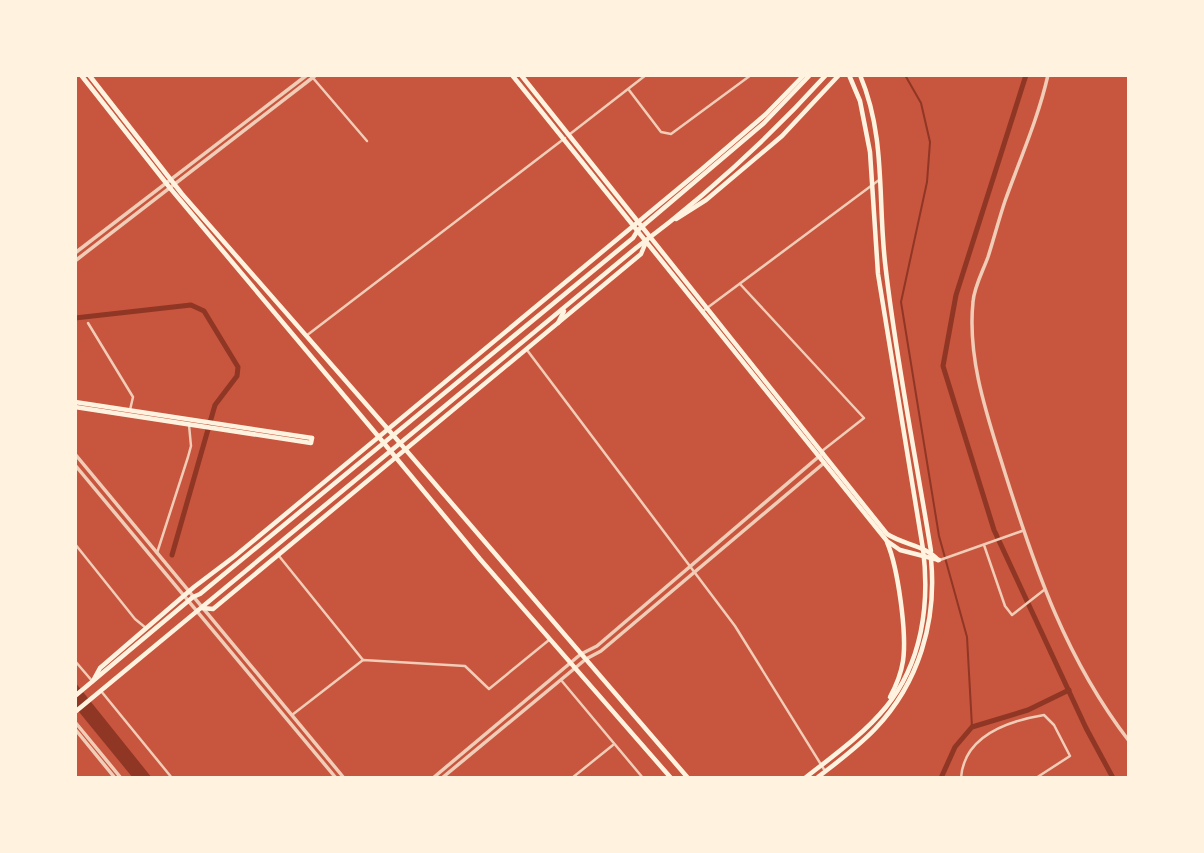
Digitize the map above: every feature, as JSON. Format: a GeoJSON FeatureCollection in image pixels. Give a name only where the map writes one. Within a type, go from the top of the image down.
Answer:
{"type":"FeatureCollection","features":[{"type":"Feature","properties":{"kind":"main road"},"geometry":{"type":"LineString","coordinates":[[81,75],[395,459],[671,778]]}},
{"type":"Feature","properties":{"kind":"main road"},"geometry":{"type":"LineString","coordinates":[[89,75],[168,182]]}},
{"type":"Feature","properties":{"kind":"main road"},"geometry":{"type":"LineString","coordinates":[[512,75],[706,309],[887,541],[900,550],[940,560]]}},
{"type":"Feature","properties":{"kind":"main road"},"geometry":{"type":"LineString","coordinates":[[521,75],[638,226]]}},
{"type":"Feature","properties":{"kind":"main road"},"geometry":{"type":"LineString","coordinates":[[75,696],[632,238],[638,226],[766,114],[804,75]]}},
{"type":"Feature","properties":{"kind":"main road"},"geometry":{"type":"LineString","coordinates":[[93,682],[100,667],[189,591],[235,556],[519,320],[764,124],[810,75]]}},
{"type":"Feature","properties":{"kind":"main road"},"geometry":{"type":"LineString","coordinates":[[75,712],[672,221],[780,124],[826,75]]}},
{"type":"Feature","properties":{"kind":"main road"},"geometry":{"type":"LineString","coordinates":[[672,221],[706,200],[782,136],[839,75]]}},
{"type":"Feature","properties":{"kind":"main road"},"geometry":{"type":"LineString","coordinates":[[805,778],[886,708],[909,669],[925,612],[924,556],[878,274],[865,123],[860,101],[849,75]]}},
{"type":"Feature","properties":{"kind":"main road"},"geometry":{"type":"LineString","coordinates":[[817,778],[875,729],[906,687],[924,648],[931,605],[931,551],[886,272],[878,135],[871,104],[860,75]]}},
{"type":"Feature","properties":{"kind":"main road"},"geometry":{"type":"LineString","coordinates":[[172,187],[401,444],[688,778]]}},
{"type":"Feature","properties":{"kind":"main road"},"geometry":{"type":"LineString","coordinates":[[202,608],[213,610],[279,556],[641,254],[649,239]]}},
{"type":"Feature","properties":{"kind":"main road"},"geometry":{"type":"LineString","coordinates":[[558,323],[565,309]]}},
{"type":"Feature","properties":{"kind":"main road"},"geometry":{"type":"LineString","coordinates":[[519,320],[535,318]]}},
{"type":"Feature","properties":{"kind":"main road"},"geometry":{"type":"LineString","coordinates":[[75,401],[196,423],[214,425],[312,438],[311,443],[214,425]]}},
{"type":"Feature","properties":{"kind":"main road"},"geometry":{"type":"LineString","coordinates":[[75,407],[196,423]]}},
{"type":"Feature","properties":{"kind":"main road"},"geometry":{"type":"LineString","coordinates":[[827,461],[887,534],[896,540],[931,551],[940,560]]}},
{"type":"Feature","properties":{"kind":"main road"},"geometry":{"type":"LineString","coordinates":[[886,708],[901,673],[904,643],[887,534]]}},
{"type":"Feature","properties":{"kind":"main road"},"geometry":{"type":"LineString","coordinates":[[235,556],[251,553]]}},
{"type":"Feature","properties":{"kind":"street"},"geometry":{"type":"LineString","coordinates":[[75,253],[307,75]]}},
{"type":"Feature","properties":{"kind":"street"},"geometry":{"type":"LineString","coordinates":[[306,336],[646,75]]}},
{"type":"Feature","properties":{"kind":"street"},"geometry":{"type":"LineString","coordinates":[[629,90],[662,132],[671,134],[751,75]]}},
{"type":"Feature","properties":{"kind":"street"},"geometry":{"type":"LineString","coordinates":[[1048,75],[1040,107],[1005,201],[973,300],[972,341],[984,407],[1022,531],[1044,590],[1074,658],[1092,690],[1129,741]]}},
{"type":"Feature","properties":{"kind":"street"},"geometry":{"type":"LineString","coordinates":[[75,261],[315,76],[367,141]]}},
{"type":"Feature","properties":{"kind":"street"},"geometry":{"type":"LineString","coordinates":[[706,309],[879,180]]}},
{"type":"Feature","properties":{"kind":"street"},"geometry":{"type":"LineString","coordinates":[[433,778],[581,654],[597,646],[864,418],[740,284]]}},
{"type":"Feature","properties":{"kind":"street"},"geometry":{"type":"LineString","coordinates":[[88,323],[132,397],[131,410]]}},
{"type":"Feature","properties":{"kind":"street"},"geometry":{"type":"LineString","coordinates":[[527,350],[735,626],[825,771]]}},
{"type":"Feature","properties":{"kind":"street"},"geometry":{"type":"LineString","coordinates":[[157,553],[191,446],[189,424]]}},
{"type":"Feature","properties":{"kind":"street"},"geometry":{"type":"LineString","coordinates":[[75,454],[344,778]]}},
{"type":"Feature","properties":{"kind":"street"},"geometry":{"type":"LineString","coordinates":[[442,778],[586,659],[601,651],[827,461]]}},
{"type":"Feature","properties":{"kind":"street"},"geometry":{"type":"LineString","coordinates":[[75,465],[335,778]]}},
{"type":"Feature","properties":{"kind":"street"},"geometry":{"type":"LineString","coordinates":[[940,560],[1022,531]]}},
{"type":"Feature","properties":{"kind":"street"},"geometry":{"type":"LineString","coordinates":[[984,545],[1005,606],[1012,615],[1044,590]]}},
{"type":"Feature","properties":{"kind":"street"},"geometry":{"type":"LineString","coordinates":[[76,546],[135,619],[146,628]]}},
{"type":"Feature","properties":{"kind":"street"},"geometry":{"type":"LineString","coordinates":[[279,556],[363,660]]}},
{"type":"Feature","properties":{"kind":"street"},"geometry":{"type":"LineString","coordinates":[[292,715],[363,660],[465,666],[489,689],[549,640]]}},
{"type":"Feature","properties":{"kind":"street"},"geometry":{"type":"LineString","coordinates":[[75,661],[93,682]]}},
{"type":"Feature","properties":{"kind":"street"},"geometry":{"type":"LineString","coordinates":[[561,680],[643,778]]}},
{"type":"Feature","properties":{"kind":"street"},"geometry":{"type":"LineString","coordinates":[[101,691],[172,778]]}},
{"type":"Feature","properties":{"kind":"street"},"geometry":{"type":"LineString","coordinates":[[961,778],[967,755],[972,746],[982,738],[993,731],[1044,715],[1054,725],[1070,756],[1036,778]]}},
{"type":"Feature","properties":{"kind":"street"},"geometry":{"type":"LineString","coordinates":[[75,722],[121,778]]}},
{"type":"Feature","properties":{"kind":"street"},"geometry":{"type":"LineString","coordinates":[[75,729],[115,778]]}},
{"type":"Feature","properties":{"kind":"street"},"geometry":{"type":"LineString","coordinates":[[572,778],[614,744]]}},
{"type":"Feature","properties":{"kind":"shaded area"},"geometry":{"type":"Polygon","coordinates":[[[75,682],[152,778],[133,778],[75,707],[75,682]]]}},
{"type":"Feature","properties":{"kind":"waterway"},"geometry":{"type":"LineString","coordinates":[[905,75],[921,103],[930,142],[927,182],[901,302],[939,536],[967,637],[972,727]]}},
{"type":"Feature","properties":{"kind":"waterway"},"geometry":{"type":"LineString","coordinates":[[1026,75],[956,295],[943,366],[994,530],[1086,728],[1113,778]]}},
{"type":"Feature","properties":{"kind":"waterway"},"geometry":{"type":"LineString","coordinates":[[75,318],[191,305],[204,311],[238,367],[237,376],[215,405],[172,555]]}},
{"type":"Feature","properties":{"kind":"waterway"},"geometry":{"type":"LineString","coordinates":[[941,778],[955,747],[972,727],[1028,710],[1069,690]]}}]}
